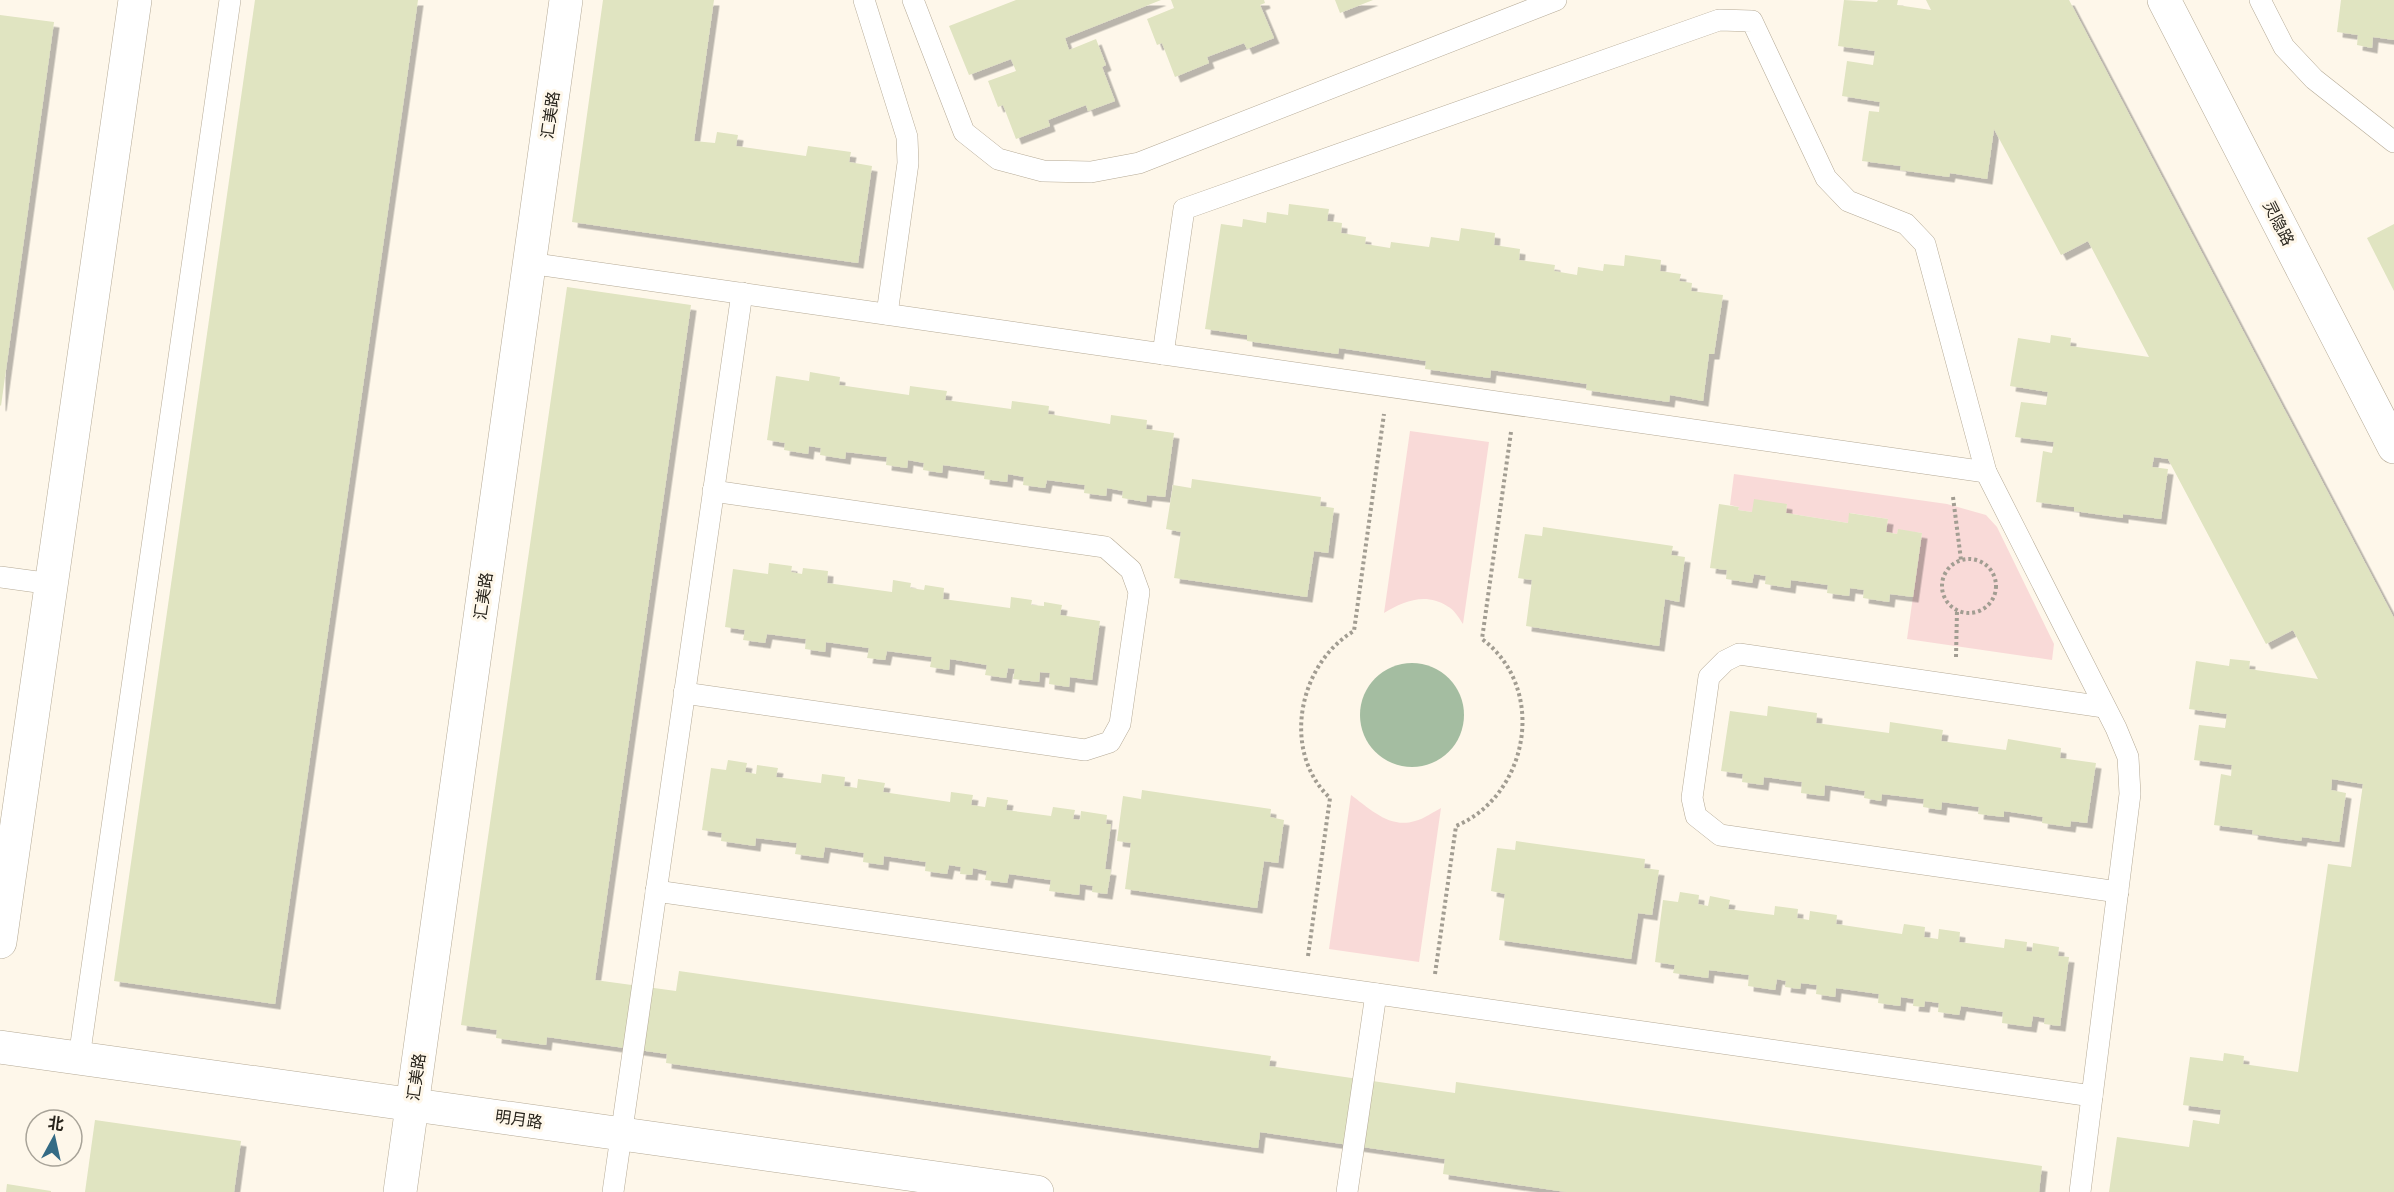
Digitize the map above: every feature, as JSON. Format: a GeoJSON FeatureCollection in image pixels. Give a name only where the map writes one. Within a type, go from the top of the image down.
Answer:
{"type":"FeatureCollection","features":[{"type":"Feature","properties":{"kind":"street"},"geometry":{"type":"LineString","coordinates":[[0,942],[135,0]]}},
{"type":"Feature","properties":{"kind":"street","name":"汇美路"},"geometry":{"type":"LineString","coordinates":[[400,1192],[566,0]]}},
{"type":"Feature","properties":{"kind":"street","name":"灵隐路"},"geometry":{"type":"LineString","coordinates":[[2164,0],[2394,447]]}},
{"type":"Feature","properties":{"kind":"street","name":"明月路"},"geometry":{"type":"LineString","coordinates":[[0,1047],[1037,1192]]}},
{"type":"Feature","properties":{"kind":"lane"},"geometry":{"type":"LineString","coordinates":[[79,1058],[230,0]]}},
{"type":"Feature","properties":{"kind":"lane"},"geometry":{"type":"LineString","coordinates":[[864,0],[907,137],[908,163],[887,314]]}},
{"type":"Feature","properties":{"kind":"lane"},"geometry":{"type":"LineString","coordinates":[[913,0],[964,132],[998,159],[1043,171],[1091,172],[1138,163],[1556,0]]}},
{"type":"Feature","properties":{"kind":"lane"},"geometry":{"type":"LineString","coordinates":[[2260,0],[2284,47],[2307,71],[2394,142]]}},
{"type":"Feature","properties":{"kind":"lane"},"geometry":{"type":"LineString","coordinates":[[1163,354],[1184,209],[1719,20],[1752,21],[1826,178],[1848,201],[1906,224],[1925,244],[1986,472],[2128,757],[2130,794],[2080,1192]]}},
{"type":"Feature","properties":{"kind":"lane"},"geometry":{"type":"LineString","coordinates":[[529,263],[1986,472]]}},
{"type":"Feature","properties":{"kind":"lane"},"geometry":{"type":"LineString","coordinates":[[613,1192],[742,293]]}},
{"type":"Feature","properties":{"kind":"lane"},"geometry":{"type":"LineString","coordinates":[[684,693],[1085,750],[1110,742],[1120,724],[1138,603],[1139,592],[1131,570],[1105,547],[713,490]]}},
{"type":"Feature","properties":{"kind":"lane"},"geometry":{"type":"LineString","coordinates":[[0,577],[52,584]]}},
{"type":"Feature","properties":{"kind":"lane"},"geometry":{"type":"LineString","coordinates":[[2104,706],[1739,654],[1725,661],[1709,677],[1692,798],[1696,816],[1720,835],[2118,892]]}},
{"type":"Feature","properties":{"kind":"lane"},"geometry":{"type":"LineString","coordinates":[[656,891],[2092,1096]]}},
{"type":"Feature","properties":{"kind":"lane"},"geometry":{"type":"LineString","coordinates":[[1347,1192],[1376,993]]}},
{"type":"Feature","properties":{"kind":"path"},"geometry":{"type":"LineString","coordinates":[[1304,983],[1330,798],[1312,772],[1303,747],[1301,722],[1303,706],[1313,674],[1328,652],[1353,631],[1388,386]]}},
{"type":"Feature","properties":{"kind":"path"},"geometry":{"type":"LineString","coordinates":[[1431,1001],[1456,826],[1484,809],[1501,791],[1514,769],[1521,745],[1523,720],[1514,681],[1504,662],[1482,639],[1515,405]]}},
{"type":"Feature","properties":{"kind":"path"},"geometry":{"type":"LineString","coordinates":[[1949,466],[1962,560]]}},
{"type":"Feature","properties":{"kind":"path"},"geometry":{"type":"LineString","coordinates":[[1966,558],[1978,560],[1993,572],[1996,591],[1990,604],[1978,612],[1964,613],[1957,610],[1951,607],[1943,596],[1942,581],[1946,570],[1954,562],[1962,560],[1966,558]]}},
{"type":"Feature","properties":{"kind":"path"},"geometry":{"type":"LineString","coordinates":[[1957,610],[1957,685]]}},
{"type":"Feature","properties":{"kind":"shaded area"},"geometry":{"type":"Polygon","coordinates":[[[1410,431],[1489,442],[1463,624],[1450,607],[1431,600],[1407,602],[1384,613],[1410,431]]]}},
{"type":"Feature","properties":{"kind":"shaded area"},"geometry":{"type":"Polygon","coordinates":[[[1734,474],[1947,504],[1986,515],[1997,527],[2054,644],[2052,660],[1907,639],[1922,533],[1898,530],[1897,534],[1886,532],[1888,519],[1850,513],[1848,523],[1786,513],[1787,504],[1752,512],[1738,510],[1739,507],[1730,505],[1734,474]]]}},
{"type":"Feature","properties":{"kind":"shaded area"},"geometry":{"type":"Polygon","coordinates":[[[1412,663],[1432,667],[1449,678],[1460,695],[1464,715],[1460,735],[1449,752],[1432,763],[1412,767],[1392,763],[1375,752],[1364,735],[1360,715],[1364,695],[1375,678],[1392,667],[1412,663]]]}},
{"type":"Feature","properties":{"kind":"shaded area"},"geometry":{"type":"Polygon","coordinates":[[[1351,795],[1381,816],[1397,822],[1406,823],[1418,820],[1441,808],[1419,962],[1329,949],[1351,795]]]}},
{"type":"Feature","properties":{"kind":"building"},"geometry":{"type":"Polygon","coordinates":[[[255,0],[418,0],[275,1004],[114,981],[255,0]]]}},
{"type":"Feature","properties":{"kind":"building"},"geometry":{"type":"Polygon","coordinates":[[[603,0],[714,0],[694,141],[715,143],[717,132],[738,135],[736,146],[806,156],[808,146],[851,152],[849,162],[872,166],[858,263],[572,222],[603,0]]]}},
{"type":"Feature","properties":{"kind":"building"},"geometry":{"type":"Polygon","coordinates":[[[1016,0],[1161,0],[1065,38],[1069,50],[1096,39],[1106,65],[1102,67],[1115,101],[1088,111],[1086,105],[1048,120],[1050,126],[1016,139],[1003,105],[998,107],[988,81],[1016,71],[1011,59],[969,75],[949,26],[1016,0]]]}},
{"type":"Feature","properties":{"kind":"building"},"geometry":{"type":"Polygon","coordinates":[[[1171,0],[1264,0],[1265,3],[1260,5],[1274,38],[1247,49],[1244,43],[1207,57],[1209,63],[1175,77],[1162,43],[1157,45],[1147,19],[1174,8],[1171,0]]]}},
{"type":"Feature","properties":{"kind":"building"},"geometry":{"type":"Polygon","coordinates":[[[1335,0],[1373,0],[1340,13],[1335,0]]]}},
{"type":"Feature","properties":{"kind":"building"},"geometry":{"type":"Polygon","coordinates":[[[1844,0],[1877,2],[1878,0],[1898,0],[1897,5],[1931,10],[1926,0],[2069,0],[2394,618],[2394,1192],[2109,1192],[2117,1137],[2189,1147],[2193,1120],[2219,1124],[2221,1110],[2183,1105],[2190,1057],[2223,1061],[2224,1053],[2244,1056],[2243,1064],[2298,1072],[2328,864],[2351,867],[2363,784],[2332,779],[2331,790],[2346,793],[2339,842],[2302,837],[2301,841],[2252,834],[2253,830],[2214,825],[2221,774],[2231,776],[2232,765],[2194,760],[2199,725],[2225,728],[2227,714],[2189,709],[2196,661],[2229,666],[2230,659],[2250,661],[2249,669],[2318,679],[2293,630],[2266,644],[2168,459],[2154,457],[2152,467],[2168,469],[2161,519],[2123,514],[2123,518],[2074,511],[2074,507],[2036,502],[2043,451],[2052,453],[2054,442],[2015,437],[2021,402],[2046,405],[2048,392],[2010,386],[2018,338],[2050,343],[2051,335],[2071,338],[2070,346],[2149,357],[2088,241],[2061,255],[1994,129],[1987,179],[1950,173],[1949,177],[1900,170],[1901,166],[1862,161],[1869,111],[1879,112],[1880,102],[1842,96],[1847,61],[1873,65],[1875,51],[1838,46],[1844,0]]]}},
{"type":"Feature","properties":{"kind":"building"},"geometry":{"type":"Polygon","coordinates":[[[2341,0],[2394,0],[2394,40],[2373,37],[2372,48],[2357,45],[2358,35],[2337,32],[2341,0]]]}},
{"type":"Feature","properties":{"kind":"building"},"geometry":{"type":"Polygon","coordinates":[[[0,15],[54,22],[1,406],[0,405],[0,15]]]}},
{"type":"Feature","properties":{"kind":"building"},"geometry":{"type":"Polygon","coordinates":[[[1289,204],[1329,209],[1327,221],[1342,223],[1341,233],[1366,237],[1365,244],[1390,248],[1391,242],[1429,247],[1431,237],[1459,241],[1461,228],[1495,233],[1494,245],[1520,249],[1519,260],[1555,265],[1554,271],[1577,275],[1578,267],[1603,271],[1604,264],[1624,266],[1625,255],[1661,260],[1660,271],[1681,274],[1679,281],[1692,283],[1691,291],[1723,295],[1714,354],[1709,354],[1703,401],[1670,395],[1669,402],[1586,390],[1587,384],[1491,370],[1490,378],[1425,369],[1426,361],[1339,348],[1338,354],[1247,341],[1247,335],[1205,329],[1221,224],[1242,227],[1243,219],[1266,223],[1267,212],[1288,215],[1289,204]]]}},
{"type":"Feature","properties":{"kind":"building"},"geometry":{"type":"Polygon","coordinates":[[[2394,224],[2394,291],[2367,238],[2394,224]]]}},
{"type":"Feature","properties":{"kind":"building"},"geometry":{"type":"Polygon","coordinates":[[[567,287],[691,305],[595,980],[676,991],[679,971],[1271,1056],[1269,1066],[1455,1093],[1456,1082],[2042,1166],[2039,1192],[1566,1192],[1443,1174],[1445,1159],[1260,1132],[1258,1148],[666,1063],[667,1054],[547,1037],[546,1045],[496,1038],[497,1030],[461,1025],[567,287]]]}},
{"type":"Feature","properties":{"kind":"building"},"geometry":{"type":"Polygon","coordinates":[[[810,372],[840,377],[839,385],[909,395],[910,386],[947,391],[945,400],[1011,409],[1012,401],[1049,406],[1048,414],[1110,424],[1111,415],[1147,420],[1146,429],[1174,433],[1165,497],[1147,495],[1146,502],[1122,498],[1123,491],[1107,488],[1106,496],[1084,493],[1085,485],[1047,480],[1045,488],[1023,485],[1024,477],[1008,474],[1007,482],[984,479],[985,471],[943,465],[942,473],[923,470],[924,463],[908,460],[907,468],[886,465],[887,457],[846,452],[845,459],[820,455],[821,448],[809,446],[808,454],[784,450],[785,443],[767,440],[776,376],[809,381],[810,372]]]}},
{"type":"Feature","properties":{"kind":"building"},"geometry":{"type":"Polygon","coordinates":[[[1192,479],[1321,497],[1320,506],[1334,508],[1328,553],[1314,551],[1307,597],[1174,578],[1181,532],[1166,529],[1173,485],[1191,488],[1192,479]]]}},
{"type":"Feature","properties":{"kind":"building"},"geometry":{"type":"Polygon","coordinates":[[[1754,499],[1787,504],[1786,513],[1848,523],[1849,513],[1888,519],[1886,532],[1897,534],[1898,529],[1922,533],[1913,597],[1890,594],[1889,602],[1863,598],[1864,590],[1850,588],[1849,596],[1827,593],[1828,585],[1791,580],[1790,588],[1765,584],[1766,576],[1754,574],[1752,583],[1726,579],[1727,570],[1710,568],[1719,504],[1752,512],[1754,499]]]}},
{"type":"Feature","properties":{"kind":"building"},"geometry":{"type":"Polygon","coordinates":[[[1543,527],[1673,546],[1671,555],[1685,557],[1679,602],[1665,599],[1659,646],[1526,626],[1532,580],[1518,578],[1525,534],[1542,536],[1543,527]]]}},
{"type":"Feature","properties":{"kind":"building"},"geometry":{"type":"Polygon","coordinates":[[[769,563],[792,566],[791,572],[802,574],[803,568],[828,571],[827,583],[892,592],[893,580],[911,583],[910,588],[924,590],[925,585],[944,588],[943,599],[1010,608],[1011,597],[1032,600],[1031,605],[1044,606],[1044,602],[1062,605],[1060,615],[1100,621],[1092,680],[1070,677],[1069,687],[1049,684],[1050,673],[1040,672],[1039,682],[1013,679],[1015,669],[1008,668],[1006,678],[985,675],[987,665],[950,659],[949,670],[930,667],[932,657],[887,651],[885,660],[867,658],[869,648],[826,642],[825,652],[805,649],[806,639],[767,634],[765,643],[743,640],[745,630],[725,627],[733,569],[768,574],[769,563]]]}},
{"type":"Feature","properties":{"kind":"building"},"geometry":{"type":"Polygon","coordinates":[[[1768,706],[1817,713],[1816,723],[1889,733],[1890,722],[1943,730],[1941,741],[2006,750],[2008,739],[2061,748],[2060,758],[2096,763],[2087,823],[2071,821],[2070,827],[2042,823],[2043,817],[2004,811],[2004,817],[1978,814],[1979,807],[1942,802],[1941,810],[1923,807],[1924,799],[1882,794],[1881,801],[1864,798],[1865,791],[1825,785],[1824,796],[1801,793],[1802,782],[1764,777],[1763,785],[1742,782],[1743,774],[1721,771],[1730,711],[1767,716],[1768,706]]]}},
{"type":"Feature","properties":{"kind":"building"},"geometry":{"type":"Polygon","coordinates":[[[728,760],[747,763],[745,772],[756,774],[757,765],[778,768],[776,777],[821,783],[822,774],[845,777],[844,786],[857,788],[858,779],[885,783],[883,792],[950,802],[951,792],[973,795],[971,805],[985,807],[987,797],[1008,800],[1006,810],[1051,816],[1053,807],[1075,810],[1073,819],[1080,820],[1081,811],[1107,815],[1106,824],[1111,824],[1105,869],[1111,870],[1107,894],[1092,892],[1093,886],[1080,884],[1079,895],[1049,891],[1051,880],[1009,874],[1007,883],[985,880],[987,871],[973,868],[972,875],[960,874],[961,867],[949,865],[947,874],[925,871],[926,862],[884,856],[883,865],[863,862],[864,853],[825,847],[823,858],[795,854],[797,843],[756,838],[755,846],[721,841],[722,833],[702,830],[711,768],[726,770],[728,760]]]}},
{"type":"Feature","properties":{"kind":"building"},"geometry":{"type":"Polygon","coordinates":[[[1142,790],[1271,809],[1270,817],[1284,820],[1278,863],[1264,861],[1257,908],[1125,889],[1131,843],[1117,841],[1123,796],[1141,799],[1142,790]]]}},
{"type":"Feature","properties":{"kind":"building"},"geometry":{"type":"Polygon","coordinates":[[[1516,841],[1645,859],[1644,868],[1659,870],[1652,915],[1638,913],[1631,959],[1499,940],[1505,894],[1491,891],[1497,848],[1515,850],[1516,841]]]}},
{"type":"Feature","properties":{"kind":"building"},"geometry":{"type":"Polygon","coordinates":[[[1680,892],[1699,895],[1698,904],[1708,906],[1710,896],[1730,900],[1728,909],[1774,915],[1775,906],[1798,909],[1797,918],[1809,920],[1810,911],[1837,915],[1836,924],[1902,934],[1904,924],[1925,927],[1924,937],[1938,939],[1939,929],[1960,932],[1959,942],[2004,948],[2005,939],[2027,942],[2026,951],[2032,952],[2033,943],[2059,947],[2058,956],[2069,957],[2060,1026],[2044,1024],[2045,1018],[2033,1016],[2031,1027],[2002,1023],[2003,1012],[1961,1006],[1959,1015],[1938,1012],[1939,1003],[1925,1001],[1924,1007],[1913,1006],[1914,999],[1901,997],[1900,1006],[1878,1003],[1879,994],[1836,988],[1835,997],[1816,994],[1817,985],[1801,983],[1800,989],[1785,987],[1786,981],[1777,979],[1775,990],[1748,986],[1749,975],[1709,970],[1708,978],[1673,973],[1675,965],[1655,962],[1663,900],[1678,902],[1680,892]]]}},
{"type":"Feature","properties":{"kind":"building"},"geometry":{"type":"Polygon","coordinates":[[[95,1120],[241,1141],[234,1192],[85,1192],[95,1120]]]}},
{"type":"Feature","properties":{"kind":"building"},"geometry":{"type":"Polygon","coordinates":[[[7,1184],[51,1191],[51,1192],[6,1192],[7,1184]]]}}]}
